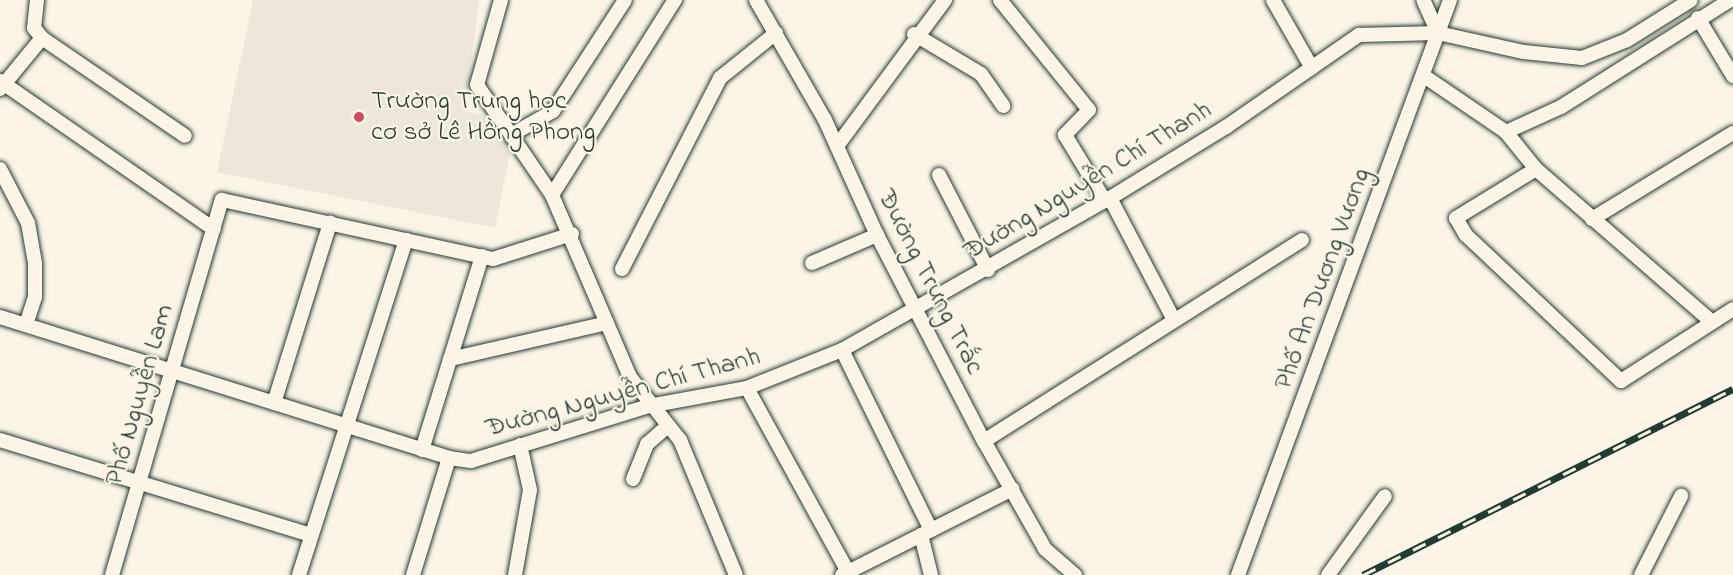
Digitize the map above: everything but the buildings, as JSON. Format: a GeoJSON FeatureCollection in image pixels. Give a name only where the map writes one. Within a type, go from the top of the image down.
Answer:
{"type":"FeatureCollection","features":[{"type":"Feature","properties":{"kind":"street"},"geometry":{"type":"LineString","coordinates":[[37,0],[34,28],[42,38],[185,136]]}},
{"type":"Feature","properties":{"kind":"street"},"geometry":{"type":"LineString","coordinates":[[501,0],[477,86],[552,195],[572,234],[630,377],[649,406],[668,426],[695,471],[736,575]]}},
{"type":"Feature","properties":{"kind":"street"},"geometry":{"type":"LineString","coordinates":[[511,135],[553,111],[625,0]]}},
{"type":"Feature","properties":{"kind":"street"},"geometry":{"type":"LineString","coordinates":[[552,195],[675,0]]}},
{"type":"Feature","properties":{"kind":"street","name":"Đường Trưng Trắc"},"geometry":{"type":"LineString","coordinates":[[756,0],[837,146],[877,235],[984,441],[1045,549],[1075,575]]}},
{"type":"Feature","properties":{"kind":"street"},"geometry":{"type":"LineString","coordinates":[[837,146],[914,34],[945,0]]}},
{"type":"Feature","properties":{"kind":"street"},"geometry":{"type":"LineString","coordinates":[[1000,0],[1089,110],[1065,135],[1107,200],[1174,320]]}},
{"type":"Feature","properties":{"kind":"street"},"geometry":{"type":"LineString","coordinates":[[1274,0],[1312,68]]}},
{"type":"Feature","properties":{"kind":"street"},"geometry":{"type":"LineString","coordinates":[[1423,0],[1438,33]]}},
{"type":"Feature","properties":{"kind":"street","name":"Phố An Dương Vương"},"geometry":{"type":"LineString","coordinates":[[1238,575],[1424,76],[1450,0]]}},
{"type":"Feature","properties":{"kind":"street"},"geometry":{"type":"LineString","coordinates":[[1506,132],[1561,107],[1594,82],[1730,0]]}},
{"type":"Feature","properties":{"kind":"street"},"geometry":{"type":"LineString","coordinates":[[1594,82],[1582,58],[1627,40],[1684,2]]}},
{"type":"Feature","properties":{"kind":"street"},"geometry":{"type":"LineString","coordinates":[[1698,18],[1733,75]]}},
{"type":"Feature","properties":{"kind":"street"},"geometry":{"type":"LineString","coordinates":[[622,269],[720,78],[776,33]]}},
{"type":"Feature","properties":{"kind":"street","name":"Đường Nguyễn Chí Thanh"},"geometry":{"type":"LineString","coordinates":[[0,317],[422,450],[449,458],[471,460],[649,406],[747,388],[842,350],[917,311],[1107,200],[1312,68],[1359,35],[1438,33],[1524,52],[1582,58]]}},
{"type":"Feature","properties":{"kind":"street"},"geometry":{"type":"LineString","coordinates":[[914,34],[981,74],[1003,106]]}},
{"type":"Feature","properties":{"kind":"street"},"geometry":{"type":"LineString","coordinates":[[42,38],[1,85],[214,229]]}},
{"type":"Feature","properties":{"kind":"street"},"geometry":{"type":"LineString","coordinates":[[1424,76],[1506,132],[1536,169],[1712,322]]}},
{"type":"Feature","properties":{"kind":"street"},"geometry":{"type":"LineString","coordinates":[[1592,219],[1733,133]]}},
{"type":"Feature","properties":{"kind":"street"},"geometry":{"type":"LineString","coordinates":[[0,169],[28,223],[35,263],[35,297],[26,326]]}},
{"type":"Feature","properties":{"kind":"street"},"geometry":{"type":"LineString","coordinates":[[1536,169],[1456,218],[1466,235],[1621,381],[1733,309]]}},
{"type":"Feature","properties":{"kind":"street"},"geometry":{"type":"LineString","coordinates":[[939,175],[988,270]]}},
{"type":"Feature","properties":{"kind":"street","name":"Phố Nguyễn Lam"},"geometry":{"type":"LineString","coordinates":[[112,575],[222,200],[330,224]]}},
{"type":"Feature","properties":{"kind":"street"},"geometry":{"type":"LineString","coordinates":[[274,403],[330,224],[493,259],[572,234]]}},
{"type":"Feature","properties":{"kind":"street"},"geometry":{"type":"LineString","coordinates":[[812,263],[877,235]]}},
{"type":"Feature","properties":{"kind":"street"},"geometry":{"type":"LineString","coordinates":[[298,575],[406,240]]}},
{"type":"Feature","properties":{"kind":"street"},"geometry":{"type":"LineString","coordinates":[[984,441],[1302,240]]}},
{"type":"Feature","properties":{"kind":"street"},"geometry":{"type":"LineString","coordinates":[[422,450],[482,256]]}},
{"type":"Feature","properties":{"kind":"street"},"geometry":{"type":"LineString","coordinates":[[450,359],[607,323]]}},
{"type":"Feature","properties":{"kind":"street"},"geometry":{"type":"LineString","coordinates":[[842,350],[926,532],[931,575]]}},
{"type":"Feature","properties":{"kind":"street"},"geometry":{"type":"LineString","coordinates":[[747,388],[845,574],[1012,489]]}},
{"type":"Feature","properties":{"kind":"street"},"geometry":{"type":"LineString","coordinates":[[633,479],[646,444],[668,426]]}},
{"type":"Feature","properties":{"kind":"street"},"geometry":{"type":"LineString","coordinates":[[0,440],[311,535]]}},
{"type":"Feature","properties":{"kind":"street"},"geometry":{"type":"LineString","coordinates":[[515,575],[530,490],[520,445]]}},
{"type":"Feature","properties":{"kind":"street"},"geometry":{"type":"LineString","coordinates":[[412,575],[449,458]]}},
{"type":"Feature","properties":{"kind":"street"},"geometry":{"type":"LineString","coordinates":[[1328,575],[1385,496]]}},
{"type":"Feature","properties":{"kind":"street"},"geometry":{"type":"LineString","coordinates":[[1641,575],[1681,496]]}},
{"type":"Feature","properties":{"kind":"shaded area","name":"Trường Trung học cơ sở Lê Hồng Phong"},"geometry":{"type":"Polygon","coordinates":[[[253,0],[479,0],[465,111],[516,123],[495,228],[217,172],[253,0]]]}},
{"type":"Feature","properties":{"kind":"railway"},"geometry":{"type":"LineString","coordinates":[[1363,575],[1733,389]]}},
{"type":"Feature","properties":{"kind":"place","name":"Trường Trung học cơ sở Lê Hồng Phong"},"geometry":{"type":"Point","coordinates":[359,117]}}]}
